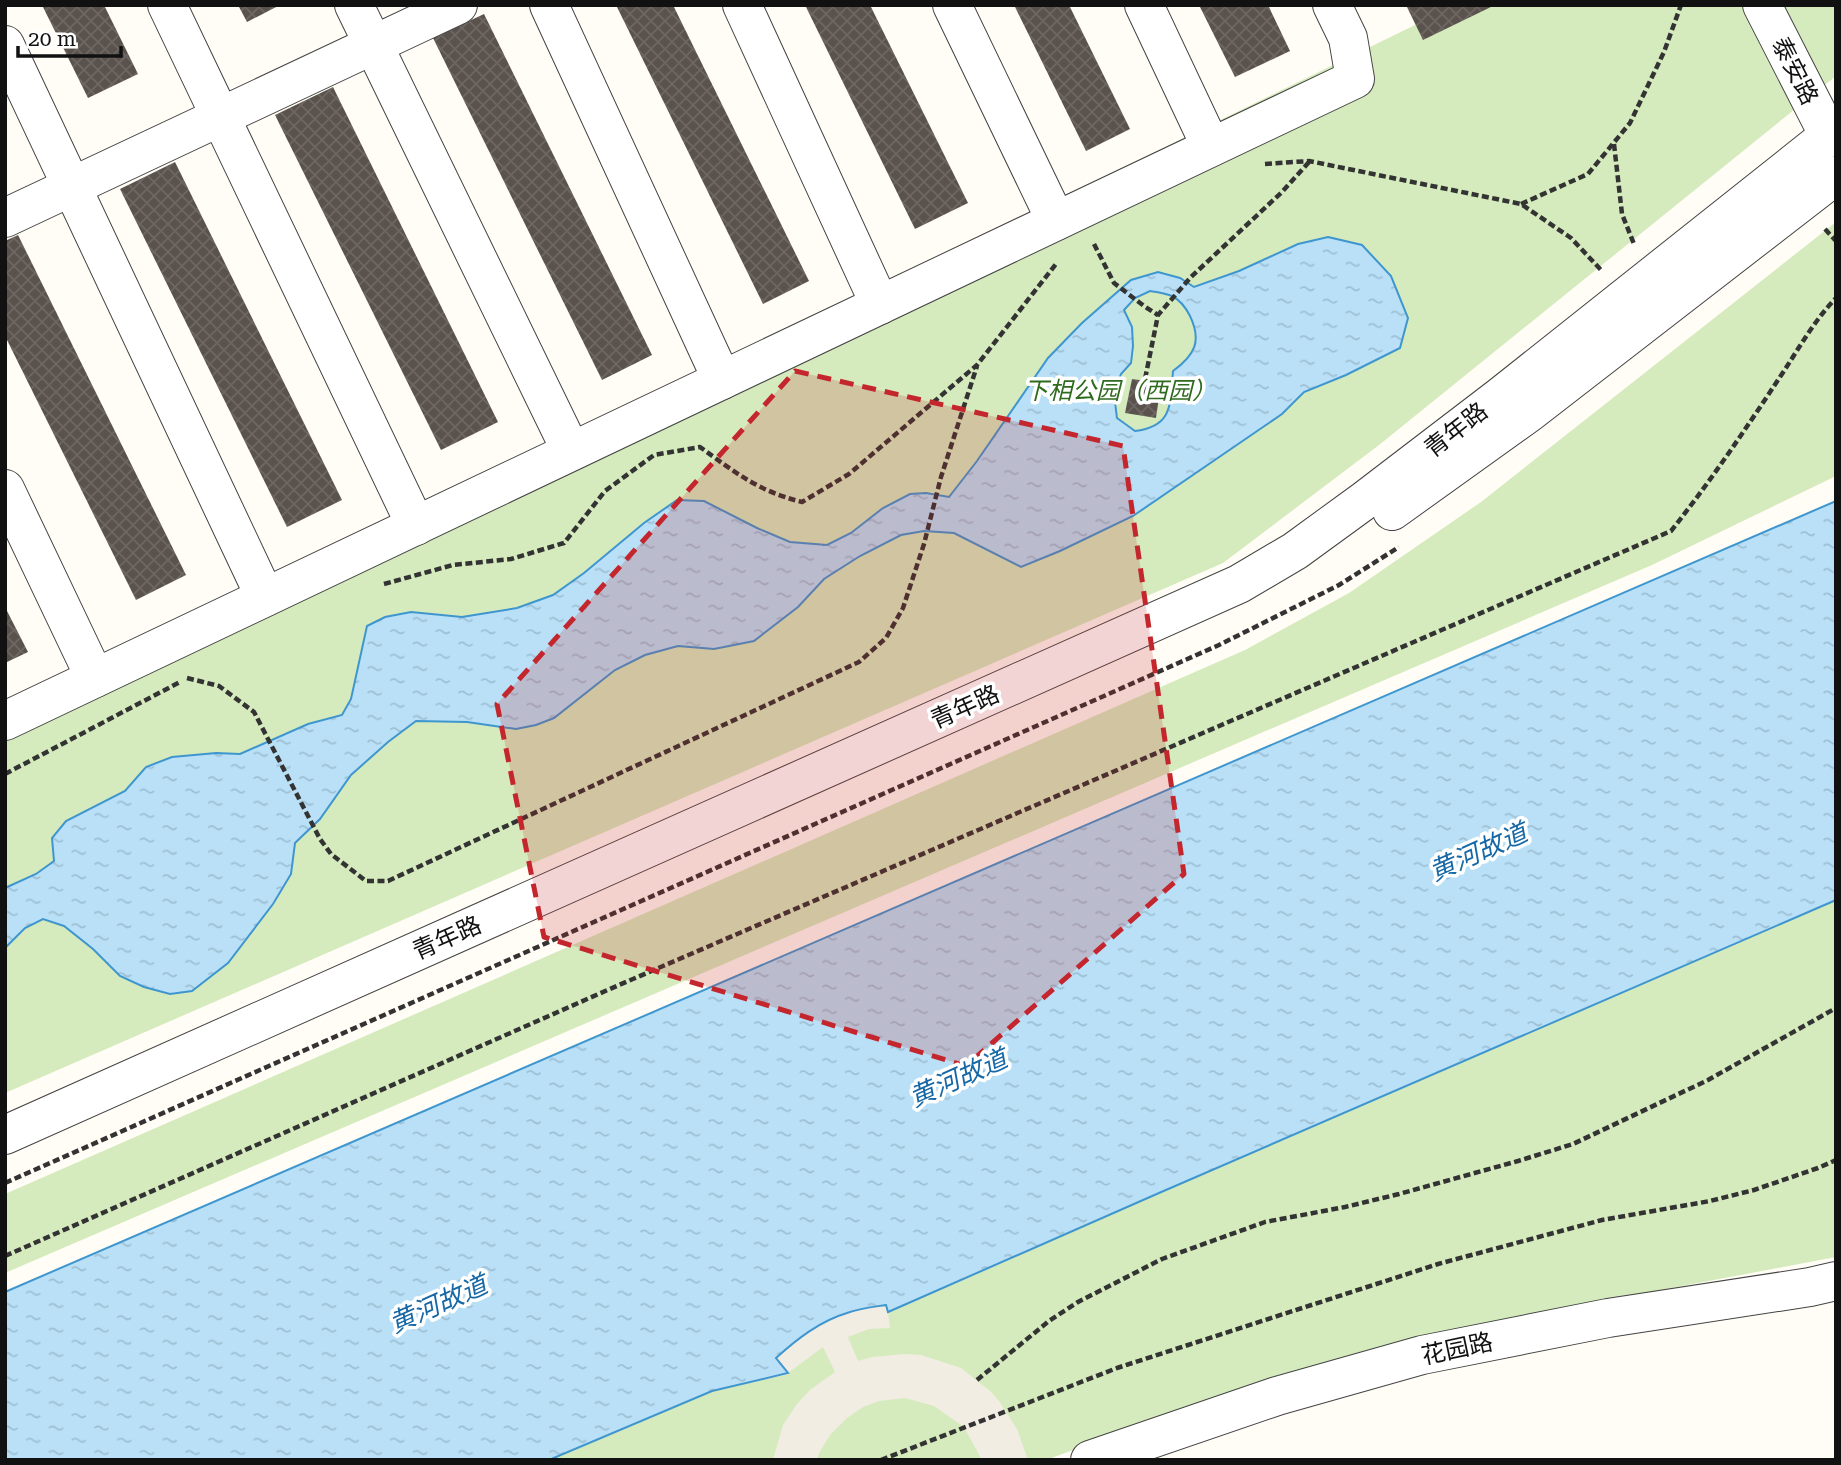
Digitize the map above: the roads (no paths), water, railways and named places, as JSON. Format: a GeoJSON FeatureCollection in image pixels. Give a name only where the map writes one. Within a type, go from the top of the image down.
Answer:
{"type":"FeatureCollection","features":[{"type":"Feature","properties":{"kind":"street"},"geometry":{"type":"LineString","coordinates":[[167,5],[416,526]]}},
{"type":"Feature","properties":{"kind":"street"},"geometry":{"type":"LineString","coordinates":[[354,5],[571,451]]}},
{"type":"Feature","properties":{"kind":"street"},"geometry":{"type":"LineString","coordinates":[[5,218],[458,5]]}},
{"type":"Feature","properties":{"kind":"street"},"geometry":{"type":"LineString","coordinates":[[549,5],[722,380]]}},
{"type":"Feature","properties":{"kind":"street"},"geometry":{"type":"LineString","coordinates":[[742,5],[880,305]]}},
{"type":"Feature","properties":{"kind":"street"},"geometry":{"type":"LineString","coordinates":[[952,5],[1055,221]]}},
{"type":"Feature","properties":{"kind":"street"},"geometry":{"type":"LineString","coordinates":[[1144,5],[1211,147]]}},
{"type":"Feature","properties":{"kind":"street"},"geometry":{"type":"LineString","coordinates":[[5,721],[1355,79],[1348,38],[1332,5]]}},
{"type":"Feature","properties":{"kind":"street","name":"泰安路"},"geometry":{"type":"LineString","coordinates":[[1762,5],[1832,133]]}},
{"type":"Feature","properties":{"kind":"street"},"geometry":{"type":"LineString","coordinates":[[5,46],[265,597]]}},
{"type":"Feature","properties":{"kind":"street","name":"青年路"},"geometry":{"type":"LineString","coordinates":[[5,1135],[1239,584],[1295,551],[1365,500],[1501,396],[1832,133]]}},
{"type":"Feature","properties":{"kind":"street","name":"青年路"},"geometry":{"type":"LineString","coordinates":[[5,1157],[1240,608],[1328,558],[1520,419],[1836,175]]}},
{"type":"Feature","properties":{"kind":"street"},"geometry":{"type":"LineString","coordinates":[[5,489],[95,678]]}},
{"type":"Feature","properties":{"kind":"street","name":"花园路"},"geometry":{"type":"LineString","coordinates":[[1090,1460],[1277,1396],[1422,1355],[1608,1318],[1836,1281]]}},
{"type":"Feature","properties":{"kind":"water"},"geometry":{"type":"Polygon","coordinates":[[[1328,237],[1362,245],[1391,276],[1408,318],[1400,348],[1304,392],[1282,414],[1133,516],[1021,567],[954,533],[924,531],[901,535],[860,556],[824,579],[798,607],[754,641],[714,649],[678,646],[645,655],[615,670],[554,718],[536,725],[516,729],[467,722],[416,721],[351,775],[320,819],[295,843],[291,874],[273,904],[228,963],[192,991],[170,994],[144,987],[120,976],[93,949],[64,926],[43,919],[25,928],[5,948],[5,888],[36,874],[54,861],[52,838],[66,821],[125,791],[146,767],[172,757],[240,754],[308,724],[342,715],[351,699],[367,626],[385,617],[411,612],[462,617],[517,608],[553,595],[677,500],[704,501],[790,542],[827,545],[851,533],[883,508],[910,494],[926,493],[949,497],[1048,358],[1082,323],[1131,280],[1158,272],[1180,278],[1194,287],[1239,271],[1298,244],[1328,237]],[[1150,291],[1135,298],[1124,310],[1132,327],[1131,363],[1121,374],[1114,394],[1117,418],[1135,431],[1157,424],[1168,411],[1173,371],[1187,359],[1196,340],[1194,325],[1182,304],[1172,296],[1150,291]]]}},
{"type":"Feature","properties":{"kind":"water","name":"黄河故道"},"geometry":{"type":"Polygon","coordinates":[[[1836,501],[1836,900],[888,1312],[886,1305],[837,1316],[809,1331],[776,1358],[788,1373],[712,1391],[549,1460],[5,1460],[5,1292],[1836,501]]]}},
{"type":"Feature","properties":{"kind":"park label","name":"下相公园（西园）"},"geometry":{"type":"Point","coordinates":[1120,391]}}]}
